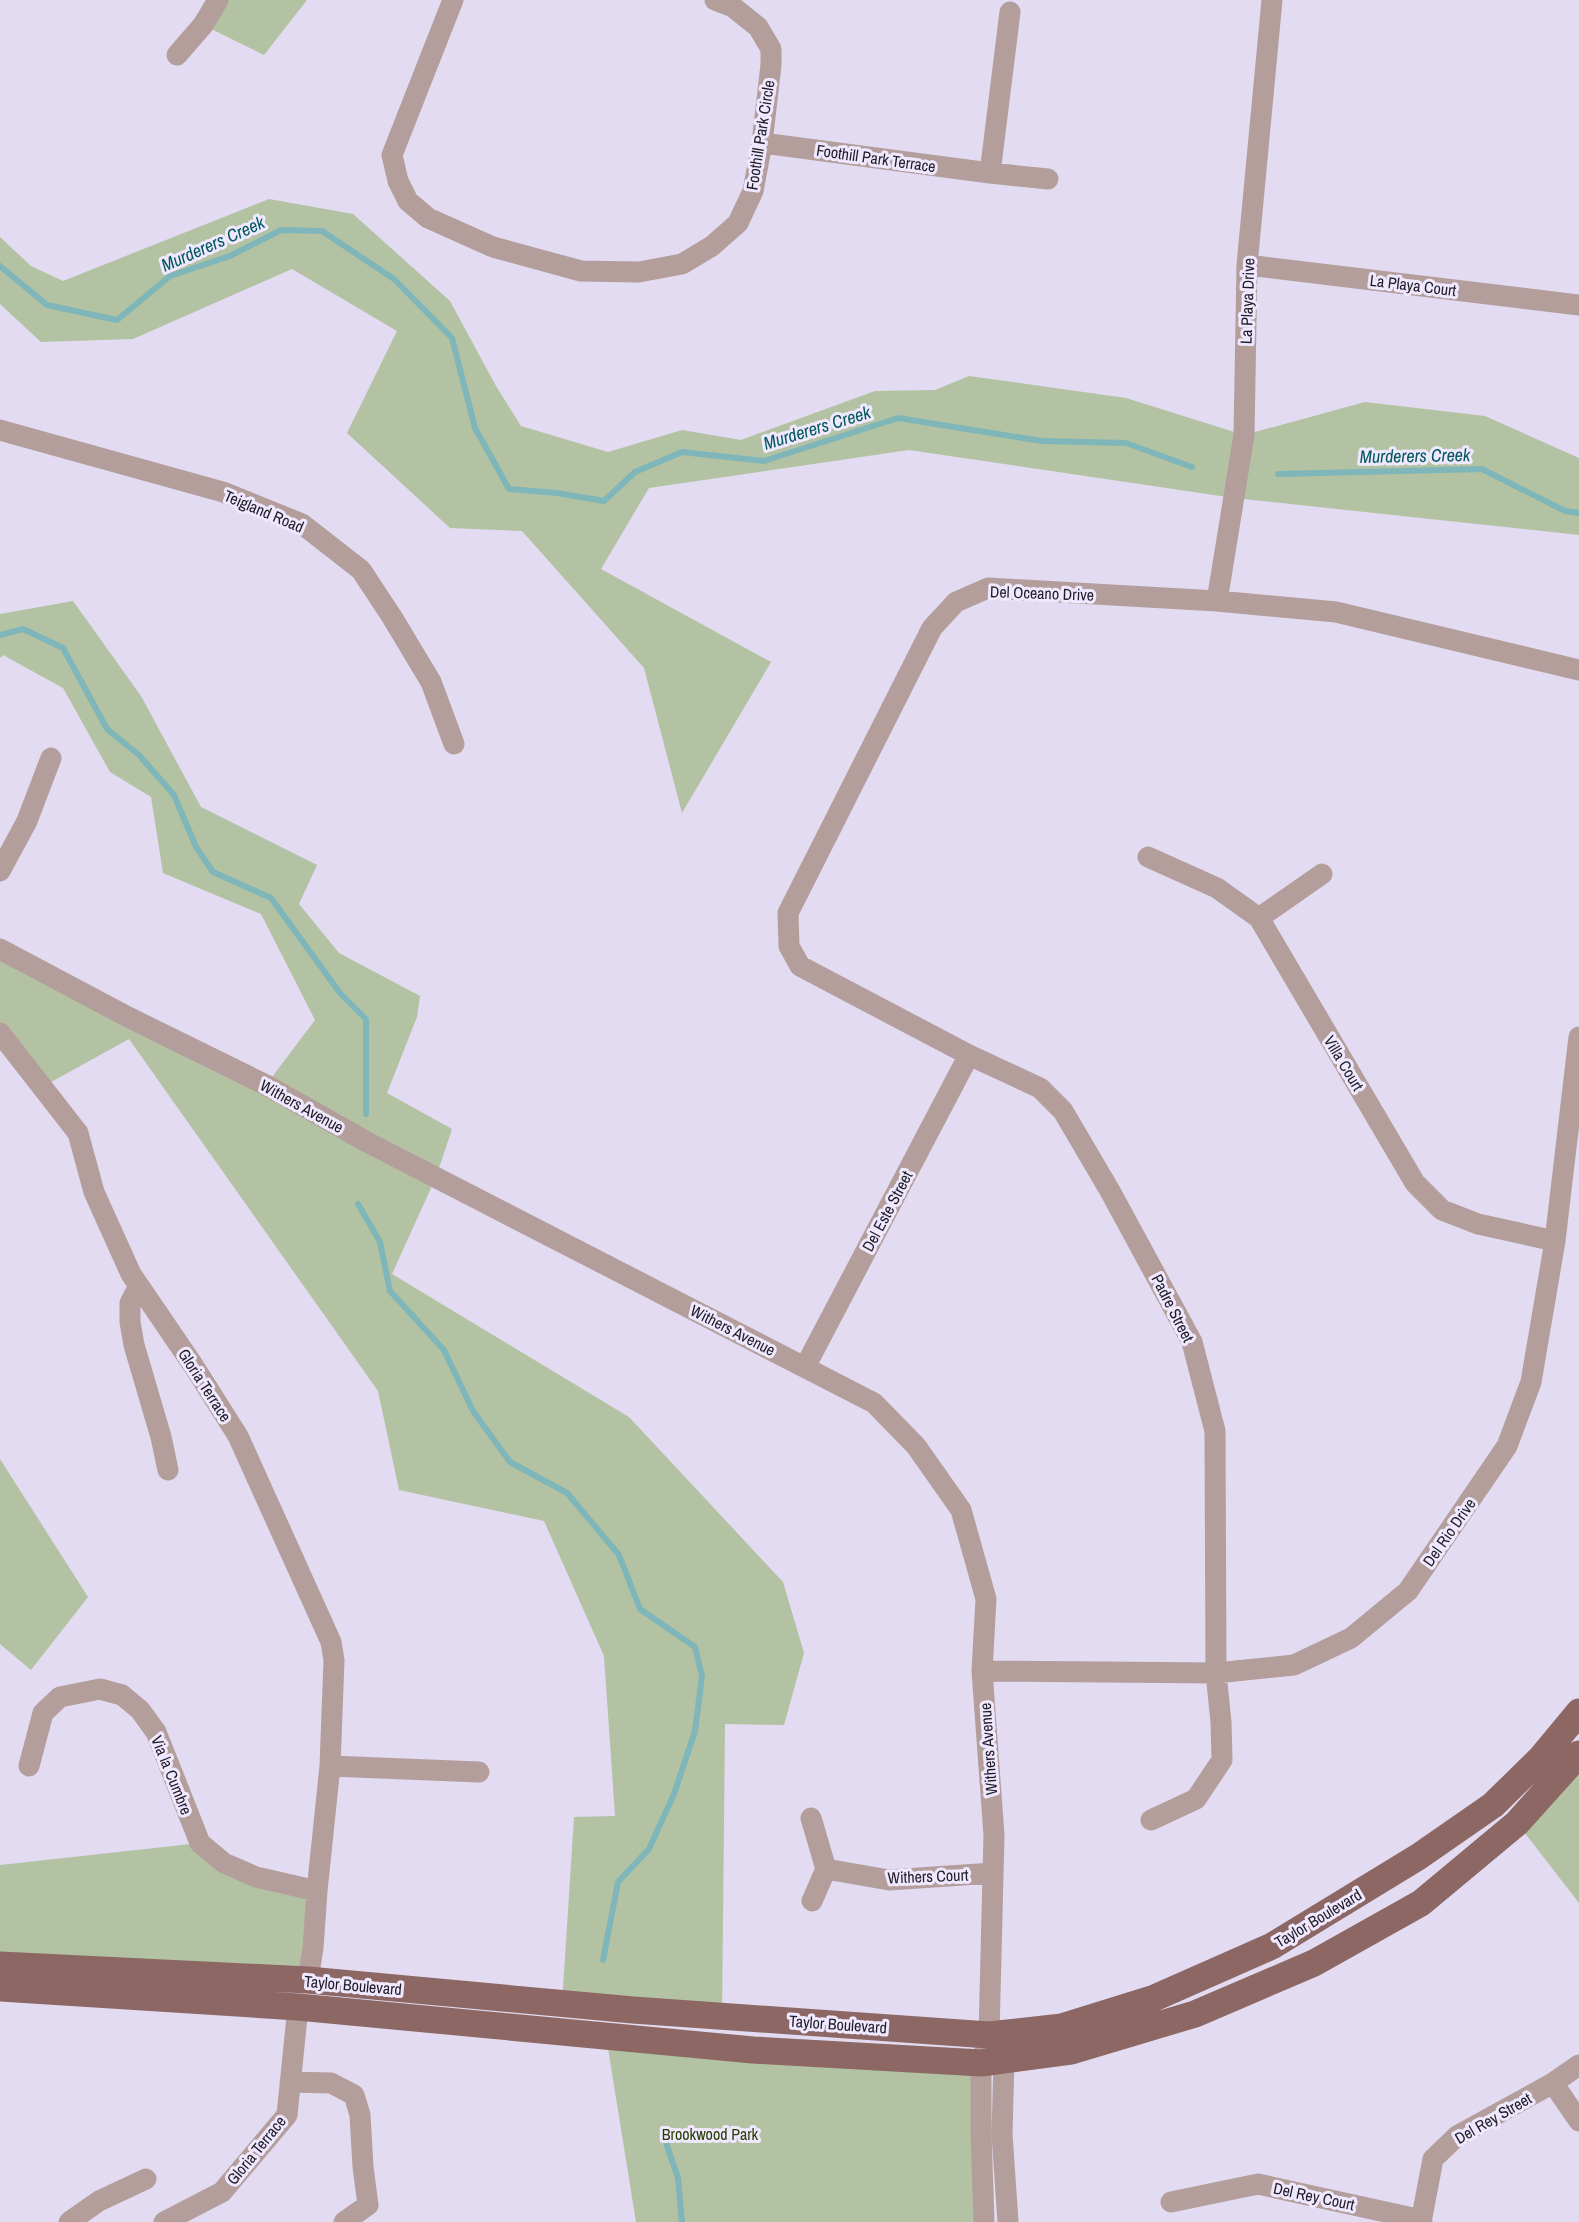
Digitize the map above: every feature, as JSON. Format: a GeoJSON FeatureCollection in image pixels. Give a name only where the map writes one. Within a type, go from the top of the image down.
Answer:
{"type":"FeatureCollection","features":[{"type":"Feature","properties":{"kind":"main road","name":"Taylor Boulevard"},"geometry":{"type":"LineString","coordinates":[[0,1965],[308,1980],[633,2010],[989,2035],[1062,2027],[1141,2003],[1272,1946],[1418,1857],[1493,1805],[1540,1759],[1579,1712]]}},
{"type":"Feature","properties":{"kind":"main road","name":"Taylor Boulevard"},"geometry":{"type":"LineString","coordinates":[[0,1988],[298,2007],[753,2050],[993,2061],[1071,2051],[1195,2014],[1314,1963],[1421,1903],[1517,1823],[1579,1754]]}},
{"type":"Feature","properties":{"kind":"street"},"geometry":{"type":"LineString","coordinates":[[177,55],[203,25],[218,0]]}},
{"type":"Feature","properties":{"kind":"street","name":"Foothill Park Circle"},"geometry":{"type":"LineString","coordinates":[[453,0],[392,155],[398,181],[408,201],[428,218],[493,247],[581,271],[639,272],[682,264],[712,246],[738,223],[753,191],[762,143],[771,49],[758,27],[733,7],[715,0]]}},
{"type":"Feature","properties":{"kind":"street","name":"La Playa Drive"},"geometry":{"type":"LineString","coordinates":[[1217,602],[1245,435],[1247,265],[1272,0]]}},
{"type":"Feature","properties":{"kind":"street"},"geometry":{"type":"LineString","coordinates":[[990,173],[1010,12]]}},
{"type":"Feature","properties":{"kind":"street","name":"Foothill Park Terrace"},"geometry":{"type":"LineString","coordinates":[[762,143],[1048,180]]}},
{"type":"Feature","properties":{"kind":"street","name":"La Playa Court"},"geometry":{"type":"LineString","coordinates":[[1247,265],[1579,305]]}},
{"type":"Feature","properties":{"kind":"street","name":"Teigland Road"},"geometry":{"type":"LineString","coordinates":[[0,430],[223,492],[302,524],[362,570],[431,682],[454,744]]}},
{"type":"Feature","properties":{"kind":"street","name":"Del Oceano Drive"},"geometry":{"type":"LineString","coordinates":[[969,1054],[800,966],[789,946],[788,928],[788,913],[932,628],[956,602],[988,588],[1336,612],[1579,670]]}},
{"type":"Feature","properties":{"kind":"street"},"geometry":{"type":"LineString","coordinates":[[0,871],[27,821],[51,758]]}},
{"type":"Feature","properties":{"kind":"street","name":"Villa Court"},"geometry":{"type":"LineString","coordinates":[[1148,857],[1217,888],[1259,918],[1415,1183],[1442,1210],[1478,1224],[1556,1240]]}},
{"type":"Feature","properties":{"kind":"street"},"geometry":{"type":"LineString","coordinates":[[1259,918],[1322,874]]}},
{"type":"Feature","properties":{"kind":"street","name":"Withers Avenue"},"geometry":{"type":"LineString","coordinates":[[0,949],[128,1017],[266,1086],[367,1142],[874,1403],[916,1446],[962,1510],[986,1599],[982,1671],[994,1835],[989,2035],[1002,2134],[1008,2222]]}},
{"type":"Feature","properties":{"kind":"street","name":"Gloria Terrace"},"geometry":{"type":"LineString","coordinates":[[0,1033],[78,1132],[94,1192],[131,1274],[238,1436],[331,1642],[334,1660],[330,1766],[317,1891],[314,1948],[308,1980]]}},
{"type":"Feature","properties":{"kind":"street","name":"Del Rio Drive"},"geometry":{"type":"LineString","coordinates":[[982,1671],[1216,1673],[1294,1665],[1351,1638],[1408,1591],[1508,1446],[1531,1382],[1556,1240],[1579,1037]]}},
{"type":"Feature","properties":{"kind":"street","name":"Del Este Street"},"geometry":{"type":"LineString","coordinates":[[805,1367],[969,1054]]}},
{"type":"Feature","properties":{"kind":"street","name":"Padre Street"},"geometry":{"type":"LineString","coordinates":[[969,1054],[1040,1088],[1063,1111],[1110,1191],[1192,1342],[1215,1431],[1216,1673],[1222,1760],[1196,1799],[1151,1820]]}},
{"type":"Feature","properties":{"kind":"street"},"geometry":{"type":"LineString","coordinates":[[139,1286],[130,1303],[131,1329],[168,1470]]}},
{"type":"Feature","properties":{"kind":"street","name":"Via la Cumbre"},"geometry":{"type":"LineString","coordinates":[[29,1766],[43,1713],[60,1697],[100,1689],[122,1695],[140,1710],[156,1732],[200,1843],[224,1863],[256,1877],[317,1891]]}},
{"type":"Feature","properties":{"kind":"street"},"geometry":{"type":"LineString","coordinates":[[330,1766],[479,1772]]}},
{"type":"Feature","properties":{"kind":"street"},"geometry":{"type":"LineString","coordinates":[[811,1818],[826,1869],[812,1901]]}},
{"type":"Feature","properties":{"kind":"street","name":"Withers Court"},"geometry":{"type":"LineString","coordinates":[[826,1869],[889,1880],[993,1873]]}},
{"type":"Feature","properties":{"kind":"street","name":"Gloria Terrace"},"geometry":{"type":"LineString","coordinates":[[164,2222],[222,2192],[287,2115],[298,2007]]}},
{"type":"Feature","properties":{"kind":"street","name":"Withers Avenue"},"geometry":{"type":"LineString","coordinates":[[984,2222],[981,2133],[993,2061]]}},
{"type":"Feature","properties":{"kind":"street","name":"Del Rey Street"},"geometry":{"type":"LineString","coordinates":[[1422,2221],[1433,2159],[1457,2136],[1553,2083],[1579,2065]]}},
{"type":"Feature","properties":{"kind":"street"},"geometry":{"type":"LineString","coordinates":[[290,2082],[331,2083],[354,2095],[360,2115],[368,2205],[344,2222]]}},
{"type":"Feature","properties":{"kind":"street"},"geometry":{"type":"LineString","coordinates":[[1553,2083],[1579,2121]]}},
{"type":"Feature","properties":{"kind":"street"},"geometry":{"type":"LineString","coordinates":[[69,2222],[99,2200],[146,2179]]}},
{"type":"Feature","properties":{"kind":"street","name":"Del Rey Court"},"geometry":{"type":"LineString","coordinates":[[1171,2202],[1258,2184],[1422,2221]]}},
{"type":"Feature","properties":{"kind":"green space"},"geometry":{"type":"Polygon","coordinates":[[[218,0],[307,0],[264,55],[203,25],[218,0]]]}},
{"type":"Feature","properties":{"kind":"green space"},"geometry":{"type":"Polygon","coordinates":[[[269,199],[353,214],[450,301],[496,386],[521,426],[608,452],[682,430],[741,440],[875,391],[935,390],[969,376],[1126,398],[1244,435],[1365,402],[1485,416],[1579,458],[1579,535],[1234,498],[909,450],[649,488],[601,569],[771,662],[682,813],[644,668],[522,531],[450,528],[347,433],[397,331],[292,269],[133,339],[41,342],[0,304],[0,237],[31,266],[63,281],[269,199]]]}},
{"type":"Feature","properties":{"kind":"green space"},"geometry":{"type":"Polygon","coordinates":[[[73,601],[141,696],[201,807],[317,865],[299,904],[339,953],[420,996],[417,1017],[387,1093],[452,1129],[436,1177],[392,1274],[629,1417],[783,1582],[804,1653],[784,1725],[725,1724],[722,2016],[562,2004],[574,1817],[615,1816],[604,1656],[544,1521],[399,1490],[378,1391],[129,1039],[42,1087],[0,1033],[0,952],[266,1085],[315,1020],[261,914],[163,873],[151,797],[110,772],[63,688],[3,655],[0,658],[0,614],[73,601]]]}},
{"type":"Feature","properties":{"kind":"green space"},"geometry":{"type":"Polygon","coordinates":[[[0,1459],[88,1597],[31,1670],[0,1644],[0,1459]]]}},
{"type":"Feature","properties":{"kind":"green space"},"geometry":{"type":"Polygon","coordinates":[[[1579,1754],[1579,1903],[1517,1823],[1579,1754]]]}},
{"type":"Feature","properties":{"kind":"green space"},"geometry":{"type":"Polygon","coordinates":[[[200,1843],[317,1891],[308,1980],[0,1965],[0,1865],[200,1843]]]}},
{"type":"Feature","properties":{"kind":"green space","name":"Brookwood Park"},"geometry":{"type":"Polygon","coordinates":[[[606,2036],[981,2063],[984,2222],[636,2222],[606,2036]]]}},
{"type":"Feature","properties":{"kind":"waterway","name":"Murderers Creek"},"geometry":{"type":"LineString","coordinates":[[0,266],[47,305],[117,320],[170,276],[230,256],[281,230],[322,231],[394,279],[452,338],[475,428],[509,489],[557,493],[604,501],[635,472],[682,452],[764,461],[898,418],[1042,441],[1126,443],[1192,467]]}},
{"type":"Feature","properties":{"kind":"waterway","name":"Murderers Creek"},"geometry":{"type":"LineString","coordinates":[[1278,474],[1482,469],[1565,511],[1579,513]]}},
{"type":"Feature","properties":{"kind":"waterway"},"geometry":{"type":"LineString","coordinates":[[0,635],[23,629],[63,648],[107,729],[139,755],[174,795],[196,847],[213,872],[271,898],[340,993],[366,1019],[366,1114]]}},
{"type":"Feature","properties":{"kind":"waterway"},"geometry":{"type":"LineString","coordinates":[[358,1204],[380,1242],[390,1291],[444,1350],[473,1411],[510,1462],[567,1493],[619,1555],[640,1609],[695,1647],[702,1676],[695,1731],[674,1794],[649,1849],[618,1882],[603,1960]]}},
{"type":"Feature","properties":{"kind":"waterway"},"geometry":{"type":"LineString","coordinates":[[664,2137],[678,2178],[682,2222]]}}]}
